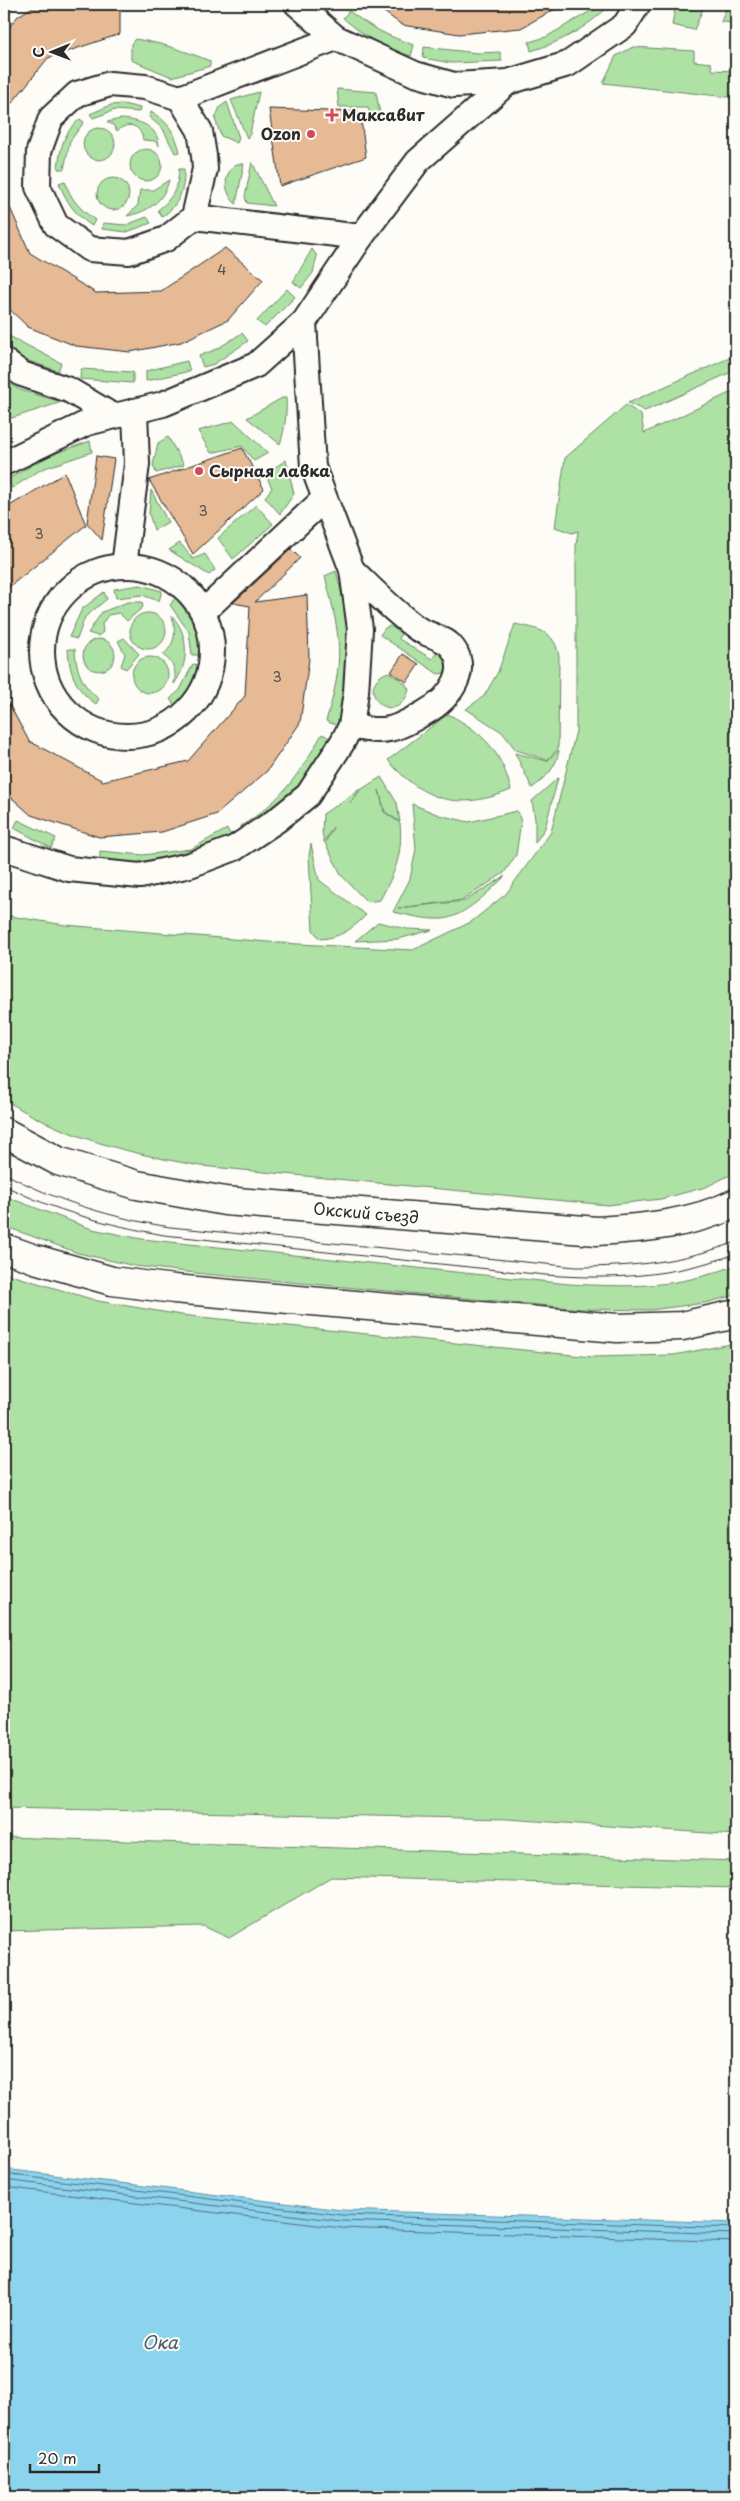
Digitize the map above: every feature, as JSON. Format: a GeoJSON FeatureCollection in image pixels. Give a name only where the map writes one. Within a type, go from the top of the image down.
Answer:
{"type":"FeatureCollection","features":[{"type":"Feature","properties":{"kind":"main road","name":"Окский съезд"},"geometry":{"type":"LineString","coordinates":[[4,1132],[58,1161],[138,1185],[225,1201],[597,1231],[657,1227],[711,1215],[736,1203]]}},
{"type":"Feature","properties":{"kind":"main road"},"geometry":{"type":"LineString","coordinates":[[4,1248],[112,1281],[174,1290],[617,1328],[682,1326],[736,1314]]}},
{"type":"Feature","properties":{"kind":"street"},"geometry":{"type":"LineString","coordinates":[[297,4],[336,38],[415,74],[454,85],[508,82],[568,64],[625,25],[638,4]]}},
{"type":"Feature","properties":{"kind":"street"},"geometry":{"type":"LineString","coordinates":[[180,98],[336,38]]}},
{"type":"Feature","properties":{"kind":"street"},"geometry":{"type":"LineString","coordinates":[[4,463],[87,423],[163,404],[256,365],[304,322],[361,237],[418,161],[508,82]]}},
{"type":"Feature","properties":{"kind":"street"},"geometry":{"type":"LineString","coordinates":[[110,84],[145,86],[180,98],[200,131],[204,156],[205,169],[194,217],[166,239],[129,252],[89,249],[56,225],[38,187],[39,151],[50,118],[77,94],[110,84]]}},
{"type":"Feature","properties":{"kind":"street"},"geometry":{"type":"LineString","coordinates":[[194,217],[361,237]]}},
{"type":"Feature","properties":{"kind":"street"},"geometry":{"type":"LineString","coordinates":[[4,848],[69,869],[140,876],[190,865],[235,848],[277,820],[308,795],[342,743],[351,726],[356,692],[360,629],[352,570],[313,467],[304,322]]}},
{"type":"Feature","properties":{"kind":"street"},"geometry":{"type":"LineString","coordinates":[[4,360],[22,374],[69,390],[124,413]]}},
{"type":"Feature","properties":{"kind":"street"},"geometry":{"type":"LineString","coordinates":[[124,413],[137,464],[124,566]]}},
{"type":"Feature","properties":{"kind":"street"},"geometry":{"type":"LineString","coordinates":[[204,612],[324,499]]}},
{"type":"Feature","properties":{"kind":"street"},"geometry":{"type":"LineString","coordinates":[[136,565],[162,572],[186,588],[204,612],[212,640],[211,669],[200,696],[181,718],[155,732],[127,737],[98,732],[72,717],[54,697],[44,672],[42,644],[48,618],[62,595],[83,577],[108,567],[136,565]]}},
{"type":"Feature","properties":{"kind":"street"},"geometry":{"type":"LineString","coordinates":[[351,726],[373,732],[399,727],[430,710],[452,687],[460,672],[459,655],[448,643],[419,629],[352,570]]}},
{"type":"Feature","properties":{"kind":"green space"},"geometry":{"type":"Polygon","coordinates":[[[599,4],[611,4],[574,33],[531,51],[529,42],[546,37],[594,9],[599,4]]]}},
{"type":"Feature","properties":{"kind":"green space"},"geometry":{"type":"Polygon","coordinates":[[[676,4],[705,4],[694,30],[672,25],[676,4]]]}},
{"type":"Feature","properties":{"kind":"green space"},"geometry":{"type":"Polygon","coordinates":[[[728,4],[736,4],[736,23],[721,22],[728,4]]]}},
{"type":"Feature","properties":{"kind":"green space"},"geometry":{"type":"Polygon","coordinates":[[[349,11],[380,31],[414,45],[411,56],[383,45],[359,31],[343,18],[349,11]]]}},
{"type":"Feature","properties":{"kind":"green space"},"geometry":{"type":"Polygon","coordinates":[[[135,39],[164,45],[192,54],[210,61],[210,66],[172,77],[131,60],[131,44],[135,39]]]}},
{"type":"Feature","properties":{"kind":"green space"},"geometry":{"type":"Polygon","coordinates":[[[424,47],[478,53],[500,52],[502,61],[451,63],[423,58],[424,47]]]}},
{"type":"Feature","properties":{"kind":"green space"},"geometry":{"type":"Polygon","coordinates":[[[633,47],[694,51],[694,61],[711,63],[712,70],[736,71],[736,98],[603,83],[616,56],[633,47]]]}},
{"type":"Feature","properties":{"kind":"green space"},"geometry":{"type":"Polygon","coordinates":[[[337,89],[376,92],[381,119],[371,120],[368,107],[339,107],[337,89]]]}},
{"type":"Feature","properties":{"kind":"green space"},"geometry":{"type":"Polygon","coordinates":[[[259,92],[250,134],[247,138],[231,100],[259,92]]]}},
{"type":"Feature","properties":{"kind":"green space"},"geometry":{"type":"Polygon","coordinates":[[[227,102],[239,138],[237,143],[221,136],[215,119],[220,107],[227,102]]]}},
{"type":"Feature","properties":{"kind":"green space"},"geometry":{"type":"Polygon","coordinates":[[[123,104],[140,108],[139,112],[115,110],[93,118],[90,114],[111,105],[123,104]]]}},
{"type":"Feature","properties":{"kind":"green space"},"geometry":{"type":"Polygon","coordinates":[[[151,112],[167,124],[176,139],[180,152],[175,153],[163,129],[149,117],[151,112]]]}},
{"type":"Feature","properties":{"kind":"green space"},"geometry":{"type":"Polygon","coordinates":[[[80,119],[84,122],[70,141],[64,169],[58,169],[64,141],[70,129],[80,119]]]}},
{"type":"Feature","properties":{"kind":"green space"},"geometry":{"type":"Polygon","coordinates":[[[121,119],[146,125],[155,133],[159,146],[155,141],[143,140],[140,131],[133,126],[125,126],[117,131],[113,125],[107,122],[121,119]]]}},
{"type":"Feature","properties":{"kind":"green space"},"geometry":{"type":"Polygon","coordinates":[[[99,128],[105,129],[110,133],[114,138],[114,150],[110,155],[105,159],[99,160],[93,159],[88,155],[84,150],[83,144],[84,138],[88,133],[93,129],[99,128]]]}},
{"type":"Feature","properties":{"kind":"green space"},"geometry":{"type":"Polygon","coordinates":[[[146,149],[152,150],[157,154],[161,159],[161,171],[157,176],[152,180],[146,181],[140,180],[135,176],[131,171],[130,165],[131,159],[135,154],[140,150],[146,149]]]}},
{"type":"Feature","properties":{"kind":"green space"},"geometry":{"type":"Polygon","coordinates":[[[252,162],[274,206],[247,203],[245,197],[252,162]]]}},
{"type":"Feature","properties":{"kind":"green space"},"geometry":{"type":"Polygon","coordinates":[[[236,164],[244,164],[236,204],[229,195],[226,184],[228,173],[236,164]]]}},
{"type":"Feature","properties":{"kind":"green space"},"geometry":{"type":"Polygon","coordinates":[[[179,169],[184,169],[180,196],[173,207],[162,217],[158,210],[174,192],[179,169]]]}},
{"type":"Feature","properties":{"kind":"green space"},"geometry":{"type":"Polygon","coordinates":[[[113,178],[124,183],[129,194],[124,205],[113,210],[102,205],[97,194],[102,183],[113,178]]]}},
{"type":"Feature","properties":{"kind":"green space"},"geometry":{"type":"Polygon","coordinates":[[[169,180],[159,200],[142,212],[127,216],[138,205],[140,190],[153,190],[169,180]]]}},
{"type":"Feature","properties":{"kind":"green space"},"geometry":{"type":"Polygon","coordinates":[[[65,181],[76,203],[95,220],[92,226],[68,202],[59,183],[65,181]]]}},
{"type":"Feature","properties":{"kind":"green space"},"geometry":{"type":"Polygon","coordinates":[[[147,217],[151,223],[127,232],[102,229],[103,223],[126,225],[147,217]]]}},
{"type":"Feature","properties":{"kind":"green space"},"geometry":{"type":"Polygon","coordinates":[[[312,249],[317,256],[313,273],[301,288],[293,282],[312,249]]]}},
{"type":"Feature","properties":{"kind":"green space"},"geometry":{"type":"Polygon","coordinates":[[[287,289],[295,297],[265,327],[257,321],[287,289]]]}},
{"type":"Feature","properties":{"kind":"green space"},"geometry":{"type":"Polygon","coordinates":[[[242,333],[248,341],[214,364],[203,367],[199,356],[217,349],[242,333]]]}},
{"type":"Feature","properties":{"kind":"green space"},"geometry":{"type":"Polygon","coordinates":[[[7,335],[61,363],[58,371],[23,359],[4,345],[7,335]]]}},
{"type":"Feature","properties":{"kind":"green space"},"geometry":{"type":"Polygon","coordinates":[[[736,355],[736,370],[645,411],[628,403],[736,355]]]}},
{"type":"Feature","properties":{"kind":"green space"},"geometry":{"type":"Polygon","coordinates":[[[187,361],[190,371],[146,381],[146,371],[187,361]]]}},
{"type":"Feature","properties":{"kind":"green space"},"geometry":{"type":"Polygon","coordinates":[[[81,369],[133,372],[133,383],[80,379],[81,369]]]}},
{"type":"Feature","properties":{"kind":"green space"},"geometry":{"type":"Polygon","coordinates":[[[4,380],[20,390],[62,402],[12,418],[4,414],[4,380]]]}},
{"type":"Feature","properties":{"kind":"green space"},"geometry":{"type":"Polygon","coordinates":[[[736,390],[736,1172],[706,1187],[661,1199],[607,1205],[201,1166],[149,1156],[99,1143],[50,1124],[4,1099],[4,915],[65,925],[280,943],[413,950],[471,922],[506,894],[551,832],[576,731],[576,546],[578,531],[572,533],[555,527],[565,458],[626,405],[641,415],[644,433],[736,390]]]}},
{"type":"Feature","properties":{"kind":"green space"},"geometry":{"type":"Polygon","coordinates":[[[282,398],[286,398],[286,409],[280,444],[247,418],[282,398]]]}},
{"type":"Feature","properties":{"kind":"green space"},"geometry":{"type":"Polygon","coordinates":[[[234,421],[268,453],[254,461],[242,446],[211,453],[198,431],[234,421]]]}},
{"type":"Feature","properties":{"kind":"green space"},"geometry":{"type":"Polygon","coordinates":[[[168,437],[184,465],[156,473],[153,465],[158,443],[168,437]]]}},
{"type":"Feature","properties":{"kind":"green space"},"geometry":{"type":"Polygon","coordinates":[[[90,441],[92,452],[42,469],[12,488],[6,480],[46,457],[90,441]]]}},
{"type":"Feature","properties":{"kind":"green space"},"geometry":{"type":"Polygon","coordinates":[[[286,460],[294,494],[280,514],[265,497],[272,488],[265,474],[286,460]]]}},
{"type":"Feature","properties":{"kind":"green space"},"geometry":{"type":"Polygon","coordinates":[[[151,490],[168,522],[154,530],[149,514],[151,490]]]}},
{"type":"Feature","properties":{"kind":"green space"},"geometry":{"type":"Polygon","coordinates":[[[256,505],[273,524],[233,559],[218,538],[256,505]]]}},
{"type":"Feature","properties":{"kind":"green space"},"geometry":{"type":"Polygon","coordinates":[[[180,543],[193,559],[205,554],[215,570],[209,575],[169,550],[180,543]]]}},
{"type":"Feature","properties":{"kind":"green space"},"geometry":{"type":"Polygon","coordinates":[[[336,571],[341,589],[349,648],[347,688],[344,708],[338,726],[326,721],[336,681],[339,648],[335,616],[325,576],[336,571]]]}},
{"type":"Feature","properties":{"kind":"green space"},"geometry":{"type":"Polygon","coordinates":[[[140,585],[162,591],[159,601],[142,595],[116,598],[114,589],[140,585]]]}},
{"type":"Feature","properties":{"kind":"green space"},"geometry":{"type":"Polygon","coordinates":[[[104,592],[107,599],[85,617],[77,639],[69,637],[82,609],[104,592]]]}},
{"type":"Feature","properties":{"kind":"green space"},"geometry":{"type":"Polygon","coordinates":[[[175,598],[193,624],[200,647],[200,655],[192,655],[189,632],[170,605],[175,598]]]}},
{"type":"Feature","properties":{"kind":"green space"},"geometry":{"type":"Polygon","coordinates":[[[128,602],[142,602],[143,607],[127,621],[119,613],[108,615],[102,624],[103,632],[98,636],[88,633],[102,612],[128,602]]]}},
{"type":"Feature","properties":{"kind":"green space"},"geometry":{"type":"Polygon","coordinates":[[[148,613],[155,614],[161,618],[165,624],[165,638],[161,644],[155,648],[148,649],[141,648],[135,644],[131,638],[130,631],[131,624],[135,618],[141,614],[148,613]]]}},
{"type":"Feature","properties":{"kind":"green space"},"geometry":{"type":"Polygon","coordinates":[[[172,616],[182,632],[185,650],[183,668],[174,684],[174,668],[163,655],[173,642],[174,628],[172,616]]]}},
{"type":"Feature","properties":{"kind":"green space"},"geometry":{"type":"Polygon","coordinates":[[[515,624],[544,632],[554,641],[557,648],[559,657],[558,749],[547,760],[516,750],[502,732],[466,709],[484,696],[498,672],[515,624]]]}},
{"type":"Feature","properties":{"kind":"green space"},"geometry":{"type":"Polygon","coordinates":[[[390,626],[401,633],[399,639],[432,659],[437,652],[440,654],[446,664],[444,673],[438,674],[380,635],[385,628],[390,626]]]}},
{"type":"Feature","properties":{"kind":"green space"},"geometry":{"type":"Polygon","coordinates":[[[124,638],[139,654],[126,669],[121,666],[125,654],[118,641],[124,638]]]}},
{"type":"Feature","properties":{"kind":"green space"},"geometry":{"type":"Polygon","coordinates":[[[99,639],[111,643],[115,655],[111,667],[99,671],[87,667],[83,655],[87,643],[99,639]]]}},
{"type":"Feature","properties":{"kind":"green space"},"geometry":{"type":"Polygon","coordinates":[[[68,649],[75,649],[81,677],[88,689],[99,699],[96,704],[83,693],[75,680],[70,665],[68,649]]]}},
{"type":"Feature","properties":{"kind":"green space"},"geometry":{"type":"Polygon","coordinates":[[[150,657],[162,663],[168,675],[162,687],[150,693],[138,687],[132,675],[138,663],[150,657]]]}},
{"type":"Feature","properties":{"kind":"green space"},"geometry":{"type":"Polygon","coordinates":[[[193,664],[198,665],[192,682],[175,706],[170,699],[180,690],[193,664]]]}},
{"type":"Feature","properties":{"kind":"green space"},"geometry":{"type":"Polygon","coordinates":[[[388,672],[405,683],[409,690],[403,702],[394,707],[386,707],[379,703],[374,696],[373,687],[377,679],[388,672]]]}},
{"type":"Feature","properties":{"kind":"green space"},"geometry":{"type":"Polygon","coordinates":[[[448,714],[472,728],[489,744],[502,764],[511,790],[475,800],[459,801],[444,799],[415,785],[388,760],[448,714]]]}},
{"type":"Feature","properties":{"kind":"green space"},"geometry":{"type":"Polygon","coordinates":[[[322,734],[334,740],[312,777],[247,836],[241,826],[267,807],[288,786],[297,775],[322,734]]]}},
{"type":"Feature","properties":{"kind":"green space"},"geometry":{"type":"Polygon","coordinates":[[[559,750],[556,762],[550,772],[532,788],[515,753],[547,761],[559,750]]]}},
{"type":"Feature","properties":{"kind":"green space"},"geometry":{"type":"Polygon","coordinates":[[[381,777],[397,803],[400,822],[385,812],[379,790],[384,812],[400,823],[399,854],[394,872],[380,900],[367,902],[342,876],[325,843],[333,827],[324,842],[322,832],[323,814],[360,789],[350,803],[362,789],[381,777]]]}},
{"type":"Feature","properties":{"kind":"green space"},"geometry":{"type":"Polygon","coordinates":[[[558,778],[545,828],[535,843],[535,819],[532,801],[558,778]]]}},
{"type":"Feature","properties":{"kind":"green space"},"geometry":{"type":"Polygon","coordinates":[[[412,804],[439,815],[469,822],[517,811],[521,821],[516,855],[504,873],[463,900],[398,908],[465,901],[505,876],[476,902],[459,914],[442,919],[430,919],[393,912],[410,879],[416,849],[412,804]]]}},
{"type":"Feature","properties":{"kind":"green space"},"geometry":{"type":"Polygon","coordinates":[[[18,820],[56,838],[51,848],[14,828],[18,820]]]}},
{"type":"Feature","properties":{"kind":"green space"},"geometry":{"type":"Polygon","coordinates":[[[227,829],[234,840],[154,865],[100,862],[100,851],[143,855],[191,849],[227,829]]]}},
{"type":"Feature","properties":{"kind":"green space"},"geometry":{"type":"Polygon","coordinates":[[[311,844],[319,880],[366,915],[356,925],[333,937],[320,939],[313,930],[309,856],[311,844]]]}},
{"type":"Feature","properties":{"kind":"green space"},"geometry":{"type":"Polygon","coordinates":[[[378,922],[407,929],[432,930],[398,939],[355,941],[378,922]]]}},
{"type":"Feature","properties":{"kind":"green space"},"geometry":{"type":"Polygon","coordinates":[[[4,1196],[92,1229],[142,1239],[569,1284],[654,1285],[693,1279],[736,1265],[736,1295],[705,1303],[650,1310],[582,1309],[135,1266],[78,1253],[4,1226],[4,1196]]]}},
{"type":"Feature","properties":{"kind":"green space"},"geometry":{"type":"Polygon","coordinates":[[[4,1273],[98,1301],[181,1315],[592,1357],[674,1355],[736,1343],[736,1835],[508,1819],[4,1808],[4,1273]]]}},
{"type":"Feature","properties":{"kind":"green space"},"geometry":{"type":"Polygon","coordinates":[[[4,1837],[736,1861],[736,1888],[331,1877],[229,1938],[203,1926],[4,1931],[4,1837]]]}},
{"type":"Feature","properties":{"kind":"water","name":"Ока"},"geometry":{"type":"Polygon","coordinates":[[[4,2169],[342,2210],[736,2223],[736,2497],[4,2497],[4,2169]]]}},
{"type":"Feature","properties":{"kind":"building"},"geometry":{"type":"Polygon","coordinates":[[[38,4],[120,4],[120,34],[48,58],[4,113],[4,33],[18,16],[38,4]]]}},
{"type":"Feature","properties":{"kind":"building"},"geometry":{"type":"Polygon","coordinates":[[[373,4],[564,4],[521,28],[459,34],[402,25],[373,4]]]}},
{"type":"Feature","properties":{"kind":"building"},"geometry":{"type":"Polygon","coordinates":[[[269,109],[360,112],[366,157],[280,186],[269,109]]]}},
{"type":"Feature","properties":{"kind":"building"},"geometry":{"type":"Polygon","coordinates":[[[4,194],[30,253],[96,293],[161,291],[225,248],[263,280],[228,320],[181,342],[130,352],[76,346],[28,327],[4,304],[4,194]]]}},
{"type":"Feature","properties":{"kind":"building"},"geometry":{"type":"Polygon","coordinates":[[[242,448],[264,489],[193,554],[149,480],[242,448]]]}},
{"type":"Feature","properties":{"kind":"building"},"geometry":{"type":"Polygon","coordinates":[[[96,456],[114,459],[102,540],[87,523],[96,456]]]}},
{"type":"Feature","properties":{"kind":"building"},"geometry":{"type":"Polygon","coordinates":[[[65,473],[86,525],[4,591],[4,513],[11,505],[65,473]]]}},
{"type":"Feature","properties":{"kind":"building"},"geometry":{"type":"Polygon","coordinates":[[[291,549],[300,558],[255,602],[307,595],[309,659],[300,723],[267,771],[217,814],[162,832],[99,837],[31,815],[4,791],[4,695],[29,741],[103,781],[188,761],[245,696],[250,606],[233,603],[291,549]]]}},
{"type":"Feature","properties":{"kind":"building"},"geometry":{"type":"Polygon","coordinates":[[[403,654],[419,664],[407,682],[391,672],[403,654]]]}},
{"type":"Feature","properties":{"kind":"tram line"},"geometry":{"type":"LineString","coordinates":[[4,1173],[44,1192],[85,1207],[127,1219],[170,1227],[576,1267],[617,1266],[677,1259],[736,1242]]}},
{"type":"Feature","properties":{"kind":"tram line"},"geometry":{"type":"LineString","coordinates":[[4,1185],[62,1210],[123,1227],[164,1235],[545,1275],[595,1277],[642,1275],[688,1268],[736,1254]]}},
{"type":"Feature","properties":{"kind":"place","name":"Максавит"},"geometry":{"type":"Point","coordinates":[332,115]}},
{"type":"Feature","properties":{"kind":"place","name":"Ozon"},"geometry":{"type":"Point","coordinates":[311,134]}},
{"type":"Feature","properties":{"kind":"place","name":"Сырная лавка"},"geometry":{"type":"Point","coordinates":[199,471]}}]}
